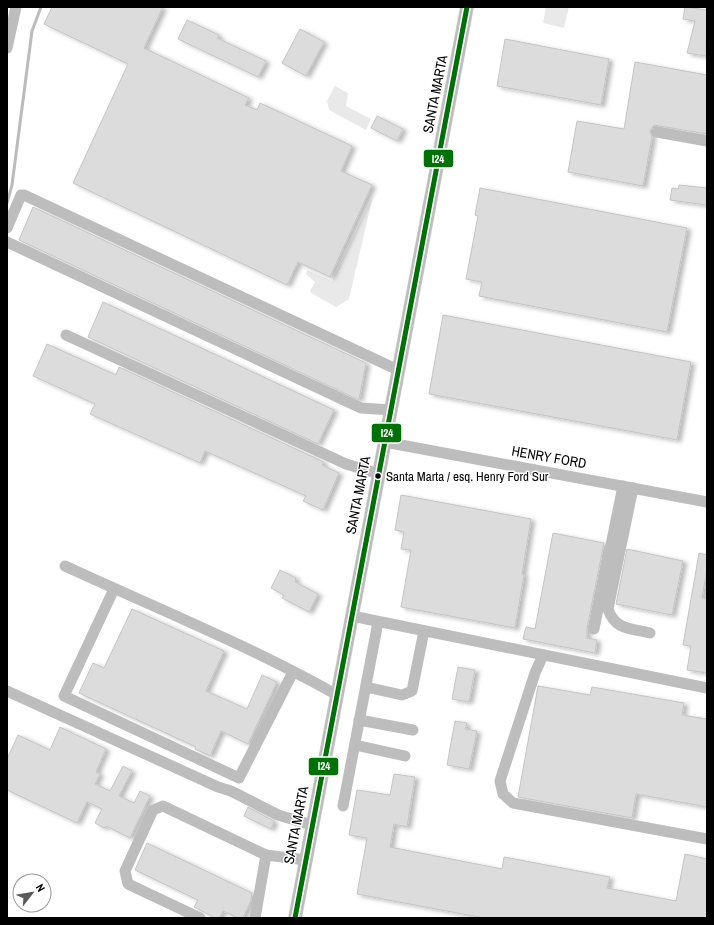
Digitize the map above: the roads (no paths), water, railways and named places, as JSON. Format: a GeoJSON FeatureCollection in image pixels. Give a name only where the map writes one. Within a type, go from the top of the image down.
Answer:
{"type":"FeatureCollection","features":[{"type":"Feature","properties":{"kind":"main road","name":"SANTA MARTA"},"geometry":{"type":"LineString","coordinates":[[295,918],[467,7]]}},
{"type":"Feature","properties":{"kind":"street"},"geometry":{"type":"LineString","coordinates":[[7,48],[16,7]]}},
{"type":"Feature","properties":{"kind":"street"},"geometry":{"type":"LineString","coordinates":[[656,132],[707,141]]}},
{"type":"Feature","properties":{"kind":"street"},"geometry":{"type":"LineString","coordinates":[[7,228],[21,195],[24,195],[398,370]]}},
{"type":"Feature","properties":{"kind":"street"},"geometry":{"type":"LineString","coordinates":[[7,242],[361,408],[391,410]]}},
{"type":"Feature","properties":{"kind":"street"},"geometry":{"type":"LineString","coordinates":[[66,335],[346,464],[379,474]]}},
{"type":"Feature","properties":{"kind":"street","name":"HENRY FORD"},"geometry":{"type":"LineString","coordinates":[[385,442],[707,502]]}},
{"type":"Feature","properties":{"kind":"street"},"geometry":{"type":"LineString","coordinates":[[594,629],[628,487]]}},
{"type":"Feature","properties":{"kind":"street"},"geometry":{"type":"LineString","coordinates":[[628,487],[608,608],[611,617],[616,624],[650,633]]}},
{"type":"Feature","properties":{"kind":"street"},"geometry":{"type":"LineString","coordinates":[[65,566],[197,626],[337,695]]}},
{"type":"Feature","properties":{"kind":"street"},"geometry":{"type":"LineString","coordinates":[[114,589],[64,696],[239,778],[293,672]]}},
{"type":"Feature","properties":{"kind":"street"},"geometry":{"type":"LineString","coordinates":[[352,616],[707,688]]}},
{"type":"Feature","properties":{"kind":"street"},"geometry":{"type":"LineString","coordinates":[[343,806],[378,622]]}},
{"type":"Feature","properties":{"kind":"street"},"geometry":{"type":"LineString","coordinates":[[366,687],[402,694],[409,693],[413,688],[424,631]]}},
{"type":"Feature","properties":{"kind":"street"},"geometry":{"type":"LineString","coordinates":[[543,655],[535,673],[500,781],[503,794],[513,803],[707,838]]}},
{"type":"Feature","properties":{"kind":"street"},"geometry":{"type":"LineString","coordinates":[[7,691],[218,787],[231,790],[278,815],[312,825]]}},
{"type":"Feature","properties":{"kind":"street"},"geometry":{"type":"LineString","coordinates":[[359,720],[413,730]]}},
{"type":"Feature","properties":{"kind":"street"},"geometry":{"type":"LineString","coordinates":[[355,745],[405,756]]}},
{"type":"Feature","properties":{"kind":"street"},"geometry":{"type":"LineString","coordinates":[[200,918],[128,884],[125,871],[153,810],[163,806],[266,855],[306,860]]}},
{"type":"Feature","properties":{"kind":"street"},"geometry":{"type":"LineString","coordinates":[[255,918],[266,855]]}},
{"type":"Feature","properties":{"kind":"waterway"},"geometry":{"type":"LineString","coordinates":[[7,203],[12,185],[32,31],[41,7]]}},
{"type":"Feature","properties":{"kind":"place","name":"Santa Marta / esq. Henry Ford Sur"},"geometry":{"type":"Point","coordinates":[378,476]}}]}
